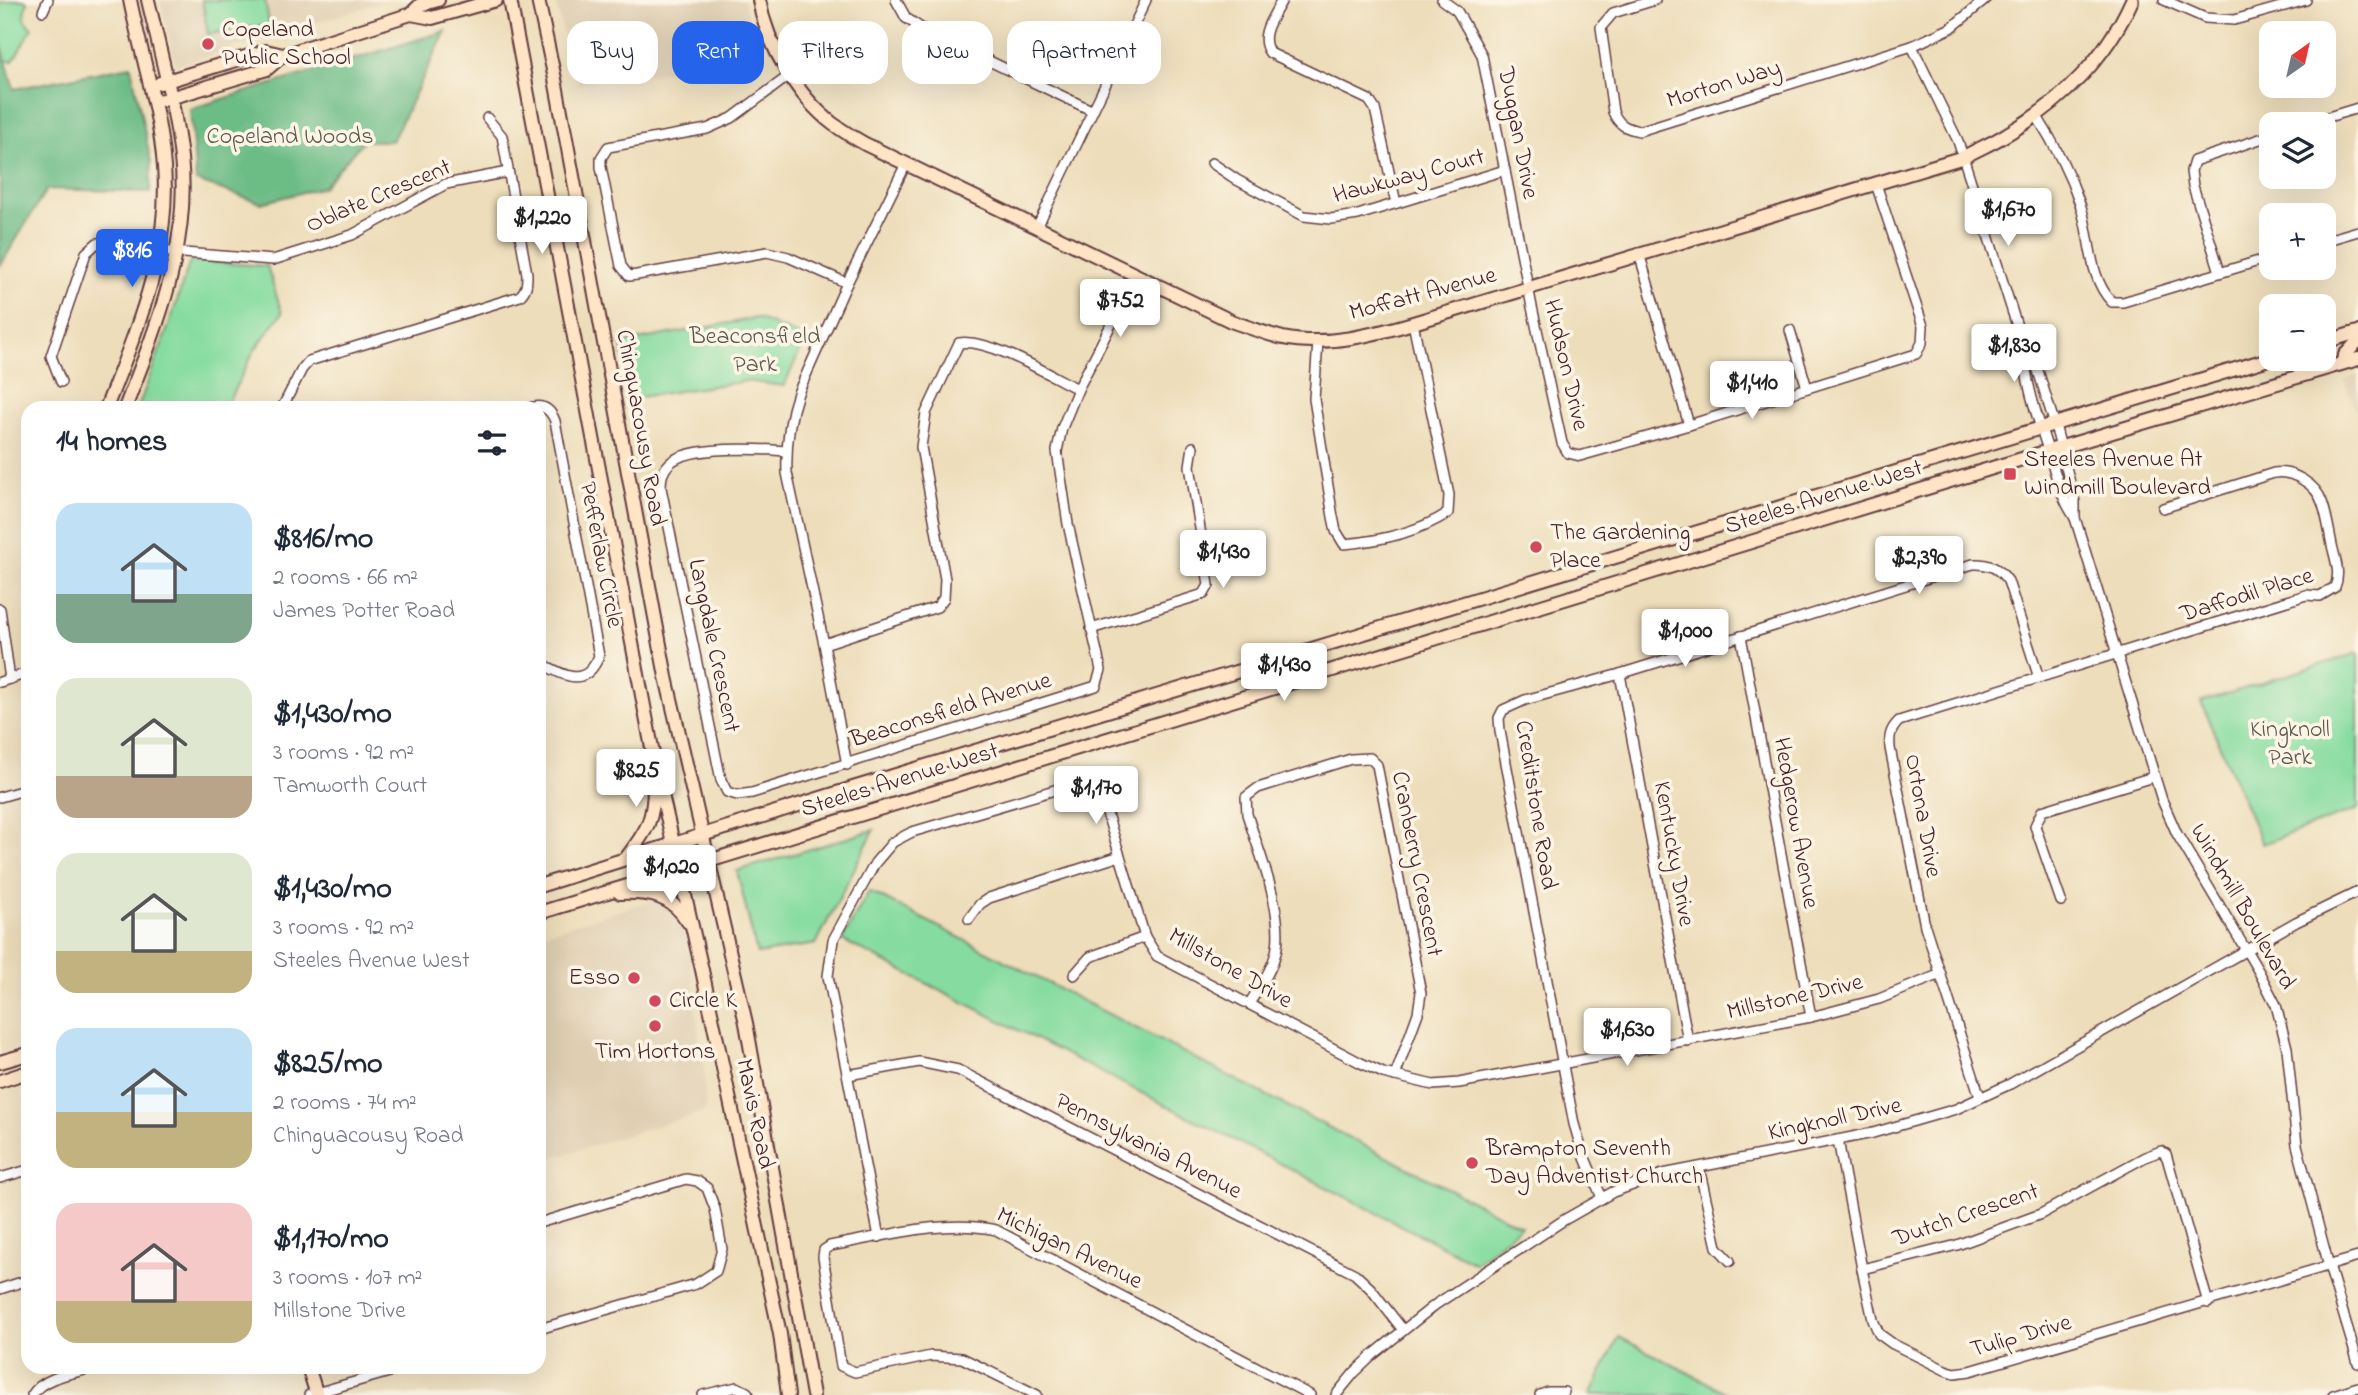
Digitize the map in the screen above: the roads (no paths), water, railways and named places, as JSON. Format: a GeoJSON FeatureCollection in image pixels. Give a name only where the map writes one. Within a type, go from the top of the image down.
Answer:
{"type":"FeatureCollection","features":[{"type":"Feature","properties":{"kind":"main road"},"geometry":{"type":"LineString","coordinates":[[109,401],[140,320],[158,251],[163,212],[164,167],[153,102],[130,0]]}},
{"type":"Feature","properties":{"kind":"main road"},"geometry":{"type":"LineString","coordinates":[[128,401],[161,312],[175,253],[182,186],[181,159],[170,98],[148,0]]}},
{"type":"Feature","properties":{"kind":"main road"},"geometry":{"type":"LineString","coordinates":[[153,102],[267,69],[283,55],[411,14],[421,5],[438,0]]}},
{"type":"Feature","properties":{"kind":"main road"},"geometry":{"type":"LineString","coordinates":[[411,14],[432,18],[496,0]]}},
{"type":"Feature","properties":{"kind":"main road","name":"Chinguacousy Road"},"geometry":{"type":"LineString","coordinates":[[510,0],[655,764],[673,843]]}},
{"type":"Feature","properties":{"kind":"main road","name":"Chinguacousy Road"},"geometry":{"type":"LineString","coordinates":[[538,0],[666,677],[708,861]]}},
{"type":"Feature","properties":{"kind":"main road","name":"Moffatt Avenue"},"geometry":{"type":"LineString","coordinates":[[759,0],[778,52]]}},
{"type":"Feature","properties":{"kind":"main road","name":"Moffatt Avenue"},"geometry":{"type":"LineString","coordinates":[[797,84],[832,123],[865,144],[1231,321],[1284,338],[1318,341],[1382,332],[1964,158],[2009,134],[2066,93],[2101,52],[2132,0]]}},
{"type":"Feature","properties":{"kind":"main road"},"geometry":{"type":"LineString","coordinates":[[149,86],[266,51],[283,55]]}},
{"type":"Feature","properties":{"kind":"main road"},"geometry":{"type":"LineString","coordinates":[[2336,338],[2358,332]]}},
{"type":"Feature","properties":{"kind":"main road"},"geometry":{"type":"LineString","coordinates":[[2344,362],[2345,355],[2358,341]]}},
{"type":"Feature","properties":{"kind":"main road","name":"Steeles Avenue West"},"geometry":{"type":"LineString","coordinates":[[546,911],[2055,449],[2358,359]]}},
{"type":"Feature","properties":{"kind":"main road","name":"Steeles Avenue West"},"geometry":{"type":"LineString","coordinates":[[546,884],[2041,429],[2056,428],[2259,362]]}},
{"type":"Feature","properties":{"kind":"main road"},"geometry":{"type":"LineString","coordinates":[[627,858],[645,833],[654,808],[655,764]]}},
{"type":"Feature","properties":{"kind":"main road","name":"Mavis Road"},"geometry":{"type":"LineString","coordinates":[[673,843],[780,1334],[788,1395]]}},
{"type":"Feature","properties":{"kind":"main road","name":"Mavis Road"},"geometry":{"type":"LineString","coordinates":[[708,861],[746,1023],[813,1395]]}},
{"type":"Feature","properties":{"kind":"main road"},"geometry":{"type":"LineString","coordinates":[[603,894],[646,892],[660,896],[681,910],[694,933]]}},
{"type":"Feature","properties":{"kind":"main road"},"geometry":{"type":"LineString","coordinates":[[0,1062],[21,1056]]}},
{"type":"Feature","properties":{"kind":"main road"},"geometry":{"type":"LineString","coordinates":[[0,1081],[21,1074]]}},
{"type":"Feature","properties":{"kind":"main road"},"geometry":{"type":"LineString","coordinates":[[780,1334],[802,1331]]}},
{"type":"Feature","properties":{"kind":"main road"},"geometry":{"type":"LineString","coordinates":[[310,1374],[314,1394]]}},
{"type":"Feature","properties":{"kind":"street"},"geometry":{"type":"LineString","coordinates":[[43,11],[48,0]]}},
{"type":"Feature","properties":{"kind":"street"},"geometry":{"type":"LineString","coordinates":[[895,0],[906,18],[921,28],[1091,110]]}},
{"type":"Feature","properties":{"kind":"street"},"geometry":{"type":"LineString","coordinates":[[1037,227],[1146,0]]}},
{"type":"Feature","properties":{"kind":"street"},"geometry":{"type":"LineString","coordinates":[[1282,0],[1265,35],[1265,46],[1270,53],[1368,100],[1375,109],[1396,203]]}},
{"type":"Feature","properties":{"kind":"street","name":"Duggan Drive"},"geometry":{"type":"LineString","coordinates":[[1441,0],[1457,11],[1482,55],[1528,287]]}},
{"type":"Feature","properties":{"kind":"street","name":"Morton Way"},"geometry":{"type":"LineString","coordinates":[[1655,0],[1613,13],[1601,27],[1613,112],[1618,123],[1626,129],[1639,131],[1912,46],[1951,28],[1985,0]]}},
{"type":"Feature","properties":{"kind":"street"},"geometry":{"type":"LineString","coordinates":[[2164,0],[2205,18],[2234,20],[2306,0]]}},
{"type":"Feature","properties":{"kind":"street"},"geometry":{"type":"LineString","coordinates":[[1912,46],[1964,158],[2024,348]]}},
{"type":"Feature","properties":{"kind":"street"},"geometry":{"type":"LineString","coordinates":[[778,84],[732,118],[707,128],[608,147],[601,158],[601,167],[621,267],[629,275],[637,275],[766,252],[788,257],[846,283]]}},
{"type":"Feature","properties":{"kind":"street"},"geometry":{"type":"LineString","coordinates":[[2336,115],[2358,108]]}},
{"type":"Feature","properties":{"kind":"street"},"geometry":{"type":"LineString","coordinates":[[2036,115],[2056,147],[2080,205],[2097,273],[2106,296],[2112,302],[2123,302],[2259,261]]}},
{"type":"Feature","properties":{"kind":"street"},"geometry":{"type":"LineString","coordinates":[[286,401],[309,361],[520,296],[524,292],[527,274],[502,136],[487,118]]}},
{"type":"Feature","properties":{"kind":"street"},"geometry":{"type":"LineString","coordinates":[[2220,272],[2193,186],[2191,172],[2194,161],[2259,139]]}},
{"type":"Feature","properties":{"kind":"street","name":"Hawkway Court"},"geometry":{"type":"LineString","coordinates":[[1212,163],[1237,180],[1304,215],[1331,219],[1358,215],[1505,170]]}},
{"type":"Feature","properties":{"kind":"street","name":"Beaconsfield Avenue"},"geometry":{"type":"LineString","coordinates":[[906,164],[846,283],[795,401],[786,451],[787,473],[847,765],[1096,686],[1101,670],[1068,524],[1057,451],[1062,428],[1079,389],[1136,276]]}},
{"type":"Feature","properties":{"kind":"street","name":"Oblate Crescent"},"geometry":{"type":"LineString","coordinates":[[61,382],[51,356],[88,249],[97,243],[175,253],[273,260],[352,235],[446,184],[508,172]]}},
{"type":"Feature","properties":{"kind":"street","name":"Hudson Drive"},"geometry":{"type":"LineString","coordinates":[[1528,287],[1562,443],[1568,453],[1580,456],[1689,425],[1916,354],[1922,343],[1923,326],[1876,184]]}},
{"type":"Feature","properties":{"kind":"street"},"geometry":{"type":"LineString","coordinates":[[2336,237],[2358,231]]}},
{"type":"Feature","properties":{"kind":"street"},"geometry":{"type":"LineString","coordinates":[[1639,253],[1689,425]]}},
{"type":"Feature","properties":{"kind":"street"},"geometry":{"type":"LineString","coordinates":[[1318,341],[1314,399],[1336,531],[1344,544],[1365,542],[1427,525],[1448,513],[1449,495],[1413,323]]}},
{"type":"Feature","properties":{"kind":"street"},"geometry":{"type":"LineString","coordinates":[[1790,330],[1807,388]]}},
{"type":"Feature","properties":{"kind":"street"},"geometry":{"type":"LineString","coordinates":[[824,644],[937,607],[944,598],[945,579],[921,447],[926,413],[959,343],[971,341],[1000,351],[1079,389]]}},
{"type":"Feature","properties":{"kind":"street","name":"Windmill Boulevard"},"geometry":{"type":"LineString","coordinates":[[2024,348],[2024,363],[2036,415],[2041,429],[2055,449]]}},
{"type":"Feature","properties":{"kind":"street","name":"Windmill Boulevard"},"geometry":{"type":"LineString","coordinates":[[2024,348],[2035,361],[2056,428],[2055,449],[2066,505],[2075,518],[2153,777],[2177,834],[2276,1004],[2283,1029],[2297,1145],[2358,1363]]}},
{"type":"Feature","properties":{"kind":"street","name":"Pefferlaw Circle"},"geometry":{"type":"LineString","coordinates":[[546,408],[555,421],[599,656],[589,673],[578,677],[567,677],[546,666]]}},
{"type":"Feature","properties":{"kind":"street","name":"Langdale Crescent"},"geometry":{"type":"LineString","coordinates":[[786,451],[746,447],[677,458],[662,474],[661,488],[721,780],[727,792],[737,795],[752,793],[847,765]]}},
{"type":"Feature","properties":{"kind":"street"},"geometry":{"type":"LineString","coordinates":[[1091,629],[1204,594],[1209,585],[1190,466],[1193,447]]}},
{"type":"Feature","properties":{"kind":"street","name":"Daffodil Place"},"geometry":{"type":"LineString","coordinates":[[2117,655],[2306,595],[2320,596],[2335,587],[2338,580],[2339,572],[2322,501],[2311,486],[2294,475],[2274,473],[2163,508]]}},
{"type":"Feature","properties":{"kind":"street","name":"Creditstone Road"},"geometry":{"type":"LineString","coordinates":[[1602,1198],[1582,1151],[1561,1065],[1499,718],[1503,710],[1525,700],[1620,674],[1982,563],[1999,570],[2008,582],[2039,678]]}},
{"type":"Feature","properties":{"kind":"street"},"geometry":{"type":"LineString","coordinates":[[0,609],[5,680]]}},
{"type":"Feature","properties":{"kind":"street","name":"Hedgerow Avenue"},"geometry":{"type":"LineString","coordinates":[[1741,636],[1811,1017]]}},
{"type":"Feature","properties":{"kind":"street","name":"Ortona Drive"},"geometry":{"type":"LineString","coordinates":[[1980,1097],[1917,895],[1889,737],[1892,728],[1899,721],[2117,655]]}},
{"type":"Feature","properties":{"kind":"street","name":"Kentucky Drive"},"geometry":{"type":"LineString","coordinates":[[1620,674],[1688,1041]]}},
{"type":"Feature","properties":{"kind":"street","name":"Cranberry Crescent"},"geometry":{"type":"LineString","coordinates":[[1249,1004],[1269,972],[1279,936],[1277,914],[1247,814],[1246,797],[1253,790],[1270,784],[1340,762],[1370,758],[1377,765],[1421,993],[1418,1013],[1395,1076]]}},
{"type":"Feature","properties":{"kind":"street"},"geometry":{"type":"LineString","coordinates":[[2061,901],[2035,826],[2042,811],[2153,777]]}},
{"type":"Feature","properties":{"kind":"street","name":"Millstone Drive"},"geometry":{"type":"LineString","coordinates":[[879,1237],[828,976],[833,940],[875,863],[893,842],[912,832],[1085,781],[1099,788],[1145,937],[1157,956],[1362,1063],[1395,1076],[1433,1085],[1460,1083],[1561,1065],[1811,1017],[1869,1002],[1941,974]]}},
{"type":"Feature","properties":{"kind":"street"},"geometry":{"type":"LineString","coordinates":[[0,797],[21,791]]}},
{"type":"Feature","properties":{"kind":"street"},"geometry":{"type":"LineString","coordinates":[[969,919],[980,904],[989,898],[1120,856]]}},
{"type":"Feature","properties":{"kind":"street","name":"Kingknoll Drive"},"geometry":{"type":"LineString","coordinates":[[1336,1395],[1354,1373],[1435,1305],[1602,1198],[1643,1179],[1838,1140],[1925,1119],[1980,1097],[2010,1084],[2246,950],[2358,892]]}},
{"type":"Feature","properties":{"kind":"street"},"geometry":{"type":"LineString","coordinates":[[1074,975],[1090,957],[1145,937]]}},
{"type":"Feature","properties":{"kind":"street","name":"Pennsylvania Avenue"},"geometry":{"type":"LineString","coordinates":[[848,1075],[919,1062],[958,1070],[1355,1274],[1371,1289],[1403,1330]]}},
{"type":"Feature","properties":{"kind":"street","name":"Tulip Drive"},"geometry":{"type":"LineString","coordinates":[[1838,1140],[1862,1269],[1873,1320],[1879,1334],[1893,1345],[1955,1373],[2208,1303],[2358,1257]]}},
{"type":"Feature","properties":{"kind":"street","name":"Dutch Crescent"},"geometry":{"type":"LineString","coordinates":[[1862,1269],[1957,1245],[2041,1214],[2145,1157],[2161,1151],[2166,1154],[2208,1303]]}},
{"type":"Feature","properties":{"kind":"street"},"geometry":{"type":"LineString","coordinates":[[1699,1168],[1717,1247],[1730,1261]]}},
{"type":"Feature","properties":{"kind":"street"},"geometry":{"type":"LineString","coordinates":[[0,1178],[21,1172]]}},
{"type":"Feature","properties":{"kind":"street"},"geometry":{"type":"LineString","coordinates":[[546,1221],[686,1179],[697,1181],[707,1188],[715,1209],[722,1249],[716,1271],[696,1284],[546,1327]]}},
{"type":"Feature","properties":{"kind":"street","name":"Michigan Avenue"},"geometry":{"type":"LineString","coordinates":[[1037,1395],[972,1361],[953,1356],[932,1356],[855,1372],[841,1366],[824,1250],[830,1246],[947,1226],[979,1226],[996,1230],[1310,1395]]}},
{"type":"Feature","properties":{"kind":"street"},"geometry":{"type":"LineString","coordinates":[[0,1289],[21,1282]]}},
{"type":"Feature","properties":{"kind":"street"},"geometry":{"type":"LineString","coordinates":[[32,1395],[41,1384],[71,1374]]}},
{"type":"Feature","properties":{"kind":"street"},"geometry":{"type":"LineString","coordinates":[[314,1394],[383,1374]]}},
{"type":"Feature","properties":{"kind":"street"},"geometry":{"type":"LineString","coordinates":[[703,1395],[737,1387],[749,1395]]}},
{"type":"Feature","properties":{"kind":"street"},"geometry":{"type":"LineString","coordinates":[[2333,1395],[2358,1387]]}},
{"type":"Feature","properties":{"kind":"street"},"geometry":{"type":"LineString","coordinates":[[1540,1395],[1564,1392]]}},
{"type":"Feature","properties":{"kind":"place","name":"Copeland Public School"},"geometry":{"type":"Point","coordinates":[208,44]}},
{"type":"Feature","properties":{"kind":"place","name":"Steeles Avenue At Windmill Boulevard"},"geometry":{"type":"Point","coordinates":[2010,474]}},
{"type":"Feature","properties":{"kind":"place","name":"The Gardening Place"},"geometry":{"type":"Point","coordinates":[1536,547]}},
{"type":"Feature","properties":{"kind":"place","name":"Esso"},"geometry":{"type":"Point","coordinates":[634,978]}},
{"type":"Feature","properties":{"kind":"place","name":"Circle K"},"geometry":{"type":"Point","coordinates":[655,1001]}},
{"type":"Feature","properties":{"kind":"place","name":"Tim Hortons"},"geometry":{"type":"Point","coordinates":[655,1026]}},
{"type":"Feature","properties":{"kind":"place","name":"Brampton Seventh Day Adventist Church"},"geometry":{"type":"Point","coordinates":[1472,1163]}},
{"type":"Feature","properties":{"kind":"park label","name":"Copeland Woods"},"geometry":{"type":"Point","coordinates":[290,137]}},
{"type":"Feature","properties":{"kind":"park label","name":"Beaconsfield Park"},"geometry":{"type":"Point","coordinates":[755,351]}},
{"type":"Feature","properties":{"kind":"park label","name":"Kingknoll Park"},"geometry":{"type":"Point","coordinates":[2290,744]}}]}
